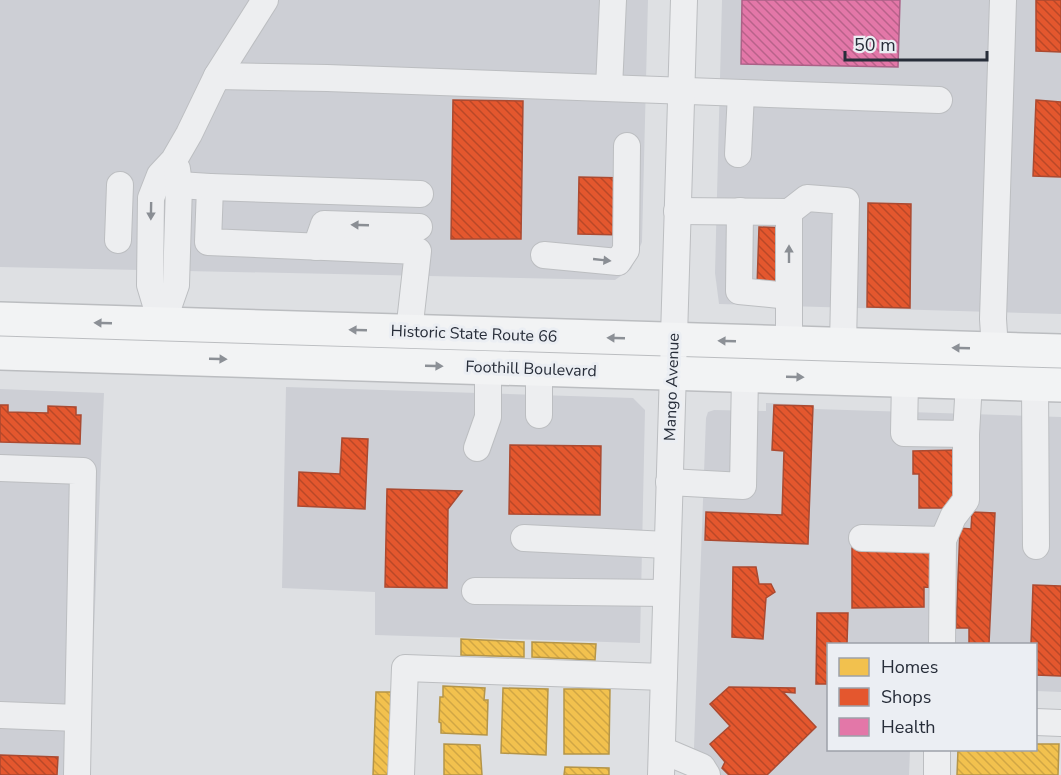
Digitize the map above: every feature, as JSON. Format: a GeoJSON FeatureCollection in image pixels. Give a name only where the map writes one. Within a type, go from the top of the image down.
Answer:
{"type":"FeatureCollection","features":[{"type":"Feature","properties":{"kind":"main road"},"geometry":{"type":"LineString","coordinates":[[0,319],[162,325],[160,357]]}},
{"type":"Feature","properties":{"kind":"main road","name":"Historic State Route 66"},"geometry":{"type":"LineString","coordinates":[[162,325],[674,340]]}},
{"type":"Feature","properties":{"kind":"main road"},"geometry":{"type":"LineString","coordinates":[[674,340],[1061,351]]}},
{"type":"Feature","properties":{"kind":"main road","name":"Foothill Boulevard"},"geometry":{"type":"LineString","coordinates":[[0,353],[1048,384]]}},
{"type":"Feature","properties":{"kind":"street"},"geometry":{"type":"LineString","coordinates":[[176,173],[217,76],[265,0]]}},
{"type":"Feature","properties":{"kind":"street"},"geometry":{"type":"LineString","coordinates":[[609,88],[613,0]]}},
{"type":"Feature","properties":{"kind":"street","name":"Mango Avenue"},"geometry":{"type":"LineString","coordinates":[[661,763],[684,0]]}},
{"type":"Feature","properties":{"kind":"street"},"geometry":{"type":"LineString","coordinates":[[995,349],[993,319],[1003,0]]}},
{"type":"Feature","properties":{"kind":"street"},"geometry":{"type":"LineString","coordinates":[[217,76],[939,100]]}},
{"type":"Feature","properties":{"kind":"street"},"geometry":{"type":"LineString","coordinates":[[738,154],[741,93]]}},
{"type":"Feature","properties":{"kind":"street"},"geometry":{"type":"LineString","coordinates":[[544,255],[618,262],[626,250],[627,146]]}},
{"type":"Feature","properties":{"kind":"street"},"geometry":{"type":"LineString","coordinates":[[162,325],[150,285],[151,198],[160,175],[176,173],[210,187],[420,194]]}},
{"type":"Feature","properties":{"kind":"street"},"geometry":{"type":"LineString","coordinates":[[118,240],[120,186]]}},
{"type":"Feature","properties":{"kind":"street"},"geometry":{"type":"LineString","coordinates":[[210,187],[208,242],[418,251],[409,332]]}},
{"type":"Feature","properties":{"kind":"street"},"geometry":{"type":"LineString","coordinates":[[757,293],[757,227],[789,218],[807,198],[846,201],[843,345]]}},
{"type":"Feature","properties":{"kind":"street"},"geometry":{"type":"LineString","coordinates":[[677,211],[740,211],[789,218]]}},
{"type":"Feature","properties":{"kind":"street"},"geometry":{"type":"LineString","coordinates":[[740,211],[739,291],[789,296]]}},
{"type":"Feature","properties":{"kind":"street"},"geometry":{"type":"LineString","coordinates":[[789,218],[789,343]]}},
{"type":"Feature","properties":{"kind":"street"},"geometry":{"type":"LineString","coordinates":[[316,247],[324,224],[419,227]]}},
{"type":"Feature","properties":{"kind":"street"},"geometry":{"type":"LineString","coordinates":[[477,448],[488,417],[488,367]]}},
{"type":"Feature","properties":{"kind":"street"},"geometry":{"type":"LineString","coordinates":[[539,369],[539,416]]}},
{"type":"Feature","properties":{"kind":"street"},"geometry":{"type":"LineString","coordinates":[[669,482],[743,486],[745,375]]}},
{"type":"Feature","properties":{"kind":"street"},"geometry":{"type":"LineString","coordinates":[[905,380],[904,433],[966,434]]}},
{"type":"Feature","properties":{"kind":"street"},"geometry":{"type":"LineString","coordinates":[[942,643],[943,540],[953,517],[966,500],[969,382]]}},
{"type":"Feature","properties":{"kind":"street"},"geometry":{"type":"LineString","coordinates":[[1036,546],[1048,384]]}},
{"type":"Feature","properties":{"kind":"street"},"geometry":{"type":"LineString","coordinates":[[0,468],[83,471],[77,775]]}},
{"type":"Feature","properties":{"kind":"street"},"geometry":{"type":"LineString","coordinates":[[524,538],[667,545]]}},
{"type":"Feature","properties":{"kind":"street"},"geometry":{"type":"LineString","coordinates":[[862,538],[943,540]]}},
{"type":"Feature","properties":{"kind":"street"},"geometry":{"type":"LineString","coordinates":[[475,591],[666,593]]}},
{"type":"Feature","properties":{"kind":"street"},"geometry":{"type":"LineString","coordinates":[[401,775],[405,668],[664,677]]}},
{"type":"Feature","properties":{"kind":"street"},"geometry":{"type":"LineString","coordinates":[[0,715],[78,718]]}},
{"type":"Feature","properties":{"kind":"street"},"geometry":{"type":"LineString","coordinates":[[1037,722],[1061,723]]}},
{"type":"Feature","properties":{"kind":"street"},"geometry":{"type":"LineString","coordinates":[[937,775],[938,751]]}},
{"type":"Feature","properties":{"kind":"street"},"geometry":{"type":"LineString","coordinates":[[661,763],[702,767],[707,775]]}},
{"type":"Feature","properties":{"kind":"shaded area"},"geometry":{"type":"Polygon","coordinates":[[[0,0],[648,0],[642,242],[631,269],[615,280],[0,267],[0,0]]]}},
{"type":"Feature","properties":{"kind":"shaded area"},"geometry":{"type":"Polygon","coordinates":[[[722,0],[1061,0],[1061,314],[719,304],[715,273],[722,0]]]}},
{"type":"Feature","properties":{"kind":"shaded area"},"geometry":{"type":"Polygon","coordinates":[[[286,387],[633,398],[645,410],[640,643],[375,635],[375,592],[282,588],[286,387]]]}},
{"type":"Feature","properties":{"kind":"shaded area"},"geometry":{"type":"Polygon","coordinates":[[[0,389],[104,393],[88,775],[0,775],[0,389]]]}},
{"type":"Feature","properties":{"kind":"shaded area"},"geometry":{"type":"Polygon","coordinates":[[[766,403],[813,405],[815,409],[1061,417],[1061,692],[1037,691],[1037,643],[827,643],[827,751],[910,751],[909,775],[693,775],[706,418],[708,412],[714,410],[766,411],[766,403]]]}},
{"type":"Feature","properties":{"kind":"building: Homes"},"geometry":{"type":"Polygon","coordinates":[[[461,639],[524,642],[524,657],[461,655],[461,639]]]}},
{"type":"Feature","properties":{"kind":"building: Homes"},"geometry":{"type":"Polygon","coordinates":[[[532,642],[596,644],[595,660],[532,657],[532,642]]]}},
{"type":"Feature","properties":{"kind":"building: Homes"},"geometry":{"type":"Polygon","coordinates":[[[443,686],[485,688],[484,700],[488,700],[487,735],[441,733],[440,697],[443,697],[443,686]]]}},
{"type":"Feature","properties":{"kind":"building: Homes"},"geometry":{"type":"Polygon","coordinates":[[[503,688],[548,689],[546,755],[501,753],[503,688]]]}},
{"type":"Feature","properties":{"kind":"building: Homes"},"geometry":{"type":"Polygon","coordinates":[[[564,689],[610,689],[609,754],[564,754],[564,689]]]}},
{"type":"Feature","properties":{"kind":"building: Homes"},"geometry":{"type":"Polygon","coordinates":[[[376,692],[392,692],[389,775],[373,775],[376,692]]]}},
{"type":"Feature","properties":{"kind":"building: Homes"},"geometry":{"type":"Polygon","coordinates":[[[444,744],[480,745],[482,775],[444,775],[444,744]]]}},
{"type":"Feature","properties":{"kind":"building: Homes"},"geometry":{"type":"Polygon","coordinates":[[[1037,744],[1059,744],[1058,775],[957,775],[958,751],[1037,751],[1037,744]]]}},
{"type":"Feature","properties":{"kind":"building: Homes"},"geometry":{"type":"Polygon","coordinates":[[[565,767],[609,768],[609,775],[564,775],[565,767]]]}},
{"type":"Feature","properties":{"kind":"building: Shops"},"geometry":{"type":"Polygon","coordinates":[[[1036,0],[1061,0],[1061,52],[1036,51],[1036,0]]]}},
{"type":"Feature","properties":{"kind":"building: Shops"},"geometry":{"type":"Polygon","coordinates":[[[453,100],[523,101],[521,239],[451,239],[453,100]]]}},
{"type":"Feature","properties":{"kind":"building: Shops"},"geometry":{"type":"Polygon","coordinates":[[[1036,100],[1061,102],[1061,177],[1033,176],[1036,100]]]}},
{"type":"Feature","properties":{"kind":"building: Shops"},"geometry":{"type":"Polygon","coordinates":[[[579,177],[627,178],[625,235],[578,234],[579,177]]]}},
{"type":"Feature","properties":{"kind":"building: Shops"},"geometry":{"type":"Polygon","coordinates":[[[868,203],[911,204],[910,308],[867,307],[868,203]]]}},
{"type":"Feature","properties":{"kind":"building: Shops"},"geometry":{"type":"Polygon","coordinates":[[[759,227],[787,228],[786,288],[757,287],[759,227]]]}},
{"type":"Feature","properties":{"kind":"building: Shops"},"geometry":{"type":"Polygon","coordinates":[[[0,405],[8,405],[8,412],[48,413],[48,406],[76,407],[76,415],[81,415],[80,444],[0,442],[0,405]]]}},
{"type":"Feature","properties":{"kind":"building: Shops"},"geometry":{"type":"Polygon","coordinates":[[[774,405],[813,406],[808,544],[705,540],[706,512],[782,515],[784,451],[772,450],[774,405]]]}},
{"type":"Feature","properties":{"kind":"building: Shops"},"geometry":{"type":"Polygon","coordinates":[[[342,438],[368,439],[365,509],[298,506],[299,472],[340,474],[342,438]]]}},
{"type":"Feature","properties":{"kind":"building: Shops"},"geometry":{"type":"Polygon","coordinates":[[[510,445],[601,446],[600,515],[509,514],[510,445]]]}},
{"type":"Feature","properties":{"kind":"building: Shops"},"geometry":{"type":"Polygon","coordinates":[[[959,450],[960,478],[953,478],[954,508],[919,508],[919,474],[913,474],[913,451],[959,450]]]}},
{"type":"Feature","properties":{"kind":"building: Shops"},"geometry":{"type":"Polygon","coordinates":[[[387,489],[462,491],[448,509],[447,588],[385,587],[387,489]]]}},
{"type":"Feature","properties":{"kind":"building: Shops"},"geometry":{"type":"Polygon","coordinates":[[[972,512],[995,513],[989,643],[969,643],[969,628],[956,628],[960,528],[971,529],[972,512]]]}},
{"type":"Feature","properties":{"kind":"building: Shops"},"geometry":{"type":"Polygon","coordinates":[[[936,547],[936,588],[924,587],[924,607],[852,608],[852,548],[936,547]]]}},
{"type":"Feature","properties":{"kind":"building: Shops"},"geometry":{"type":"Polygon","coordinates":[[[733,567],[756,567],[759,584],[771,584],[775,592],[766,598],[763,639],[732,637],[733,567]]]}},
{"type":"Feature","properties":{"kind":"building: Shops"},"geometry":{"type":"Polygon","coordinates":[[[1033,585],[1061,586],[1061,676],[1037,675],[1037,643],[1031,643],[1033,585]]]}},
{"type":"Feature","properties":{"kind":"building: Shops"},"geometry":{"type":"Polygon","coordinates":[[[817,613],[848,613],[847,643],[827,643],[827,684],[816,684],[817,613]]]}},
{"type":"Feature","properties":{"kind":"building: Shops"},"geometry":{"type":"Polygon","coordinates":[[[729,687],[795,688],[795,693],[783,692],[816,727],[767,775],[729,775],[722,768],[725,762],[710,744],[730,726],[710,704],[729,687]]]}},
{"type":"Feature","properties":{"kind":"building: Shops"},"geometry":{"type":"Polygon","coordinates":[[[0,755],[58,757],[57,775],[0,775],[0,755]]]}},
{"type":"Feature","properties":{"kind":"building: Health"},"geometry":{"type":"Polygon","coordinates":[[[742,0],[900,0],[898,67],[741,64],[742,0]]]}}]}
